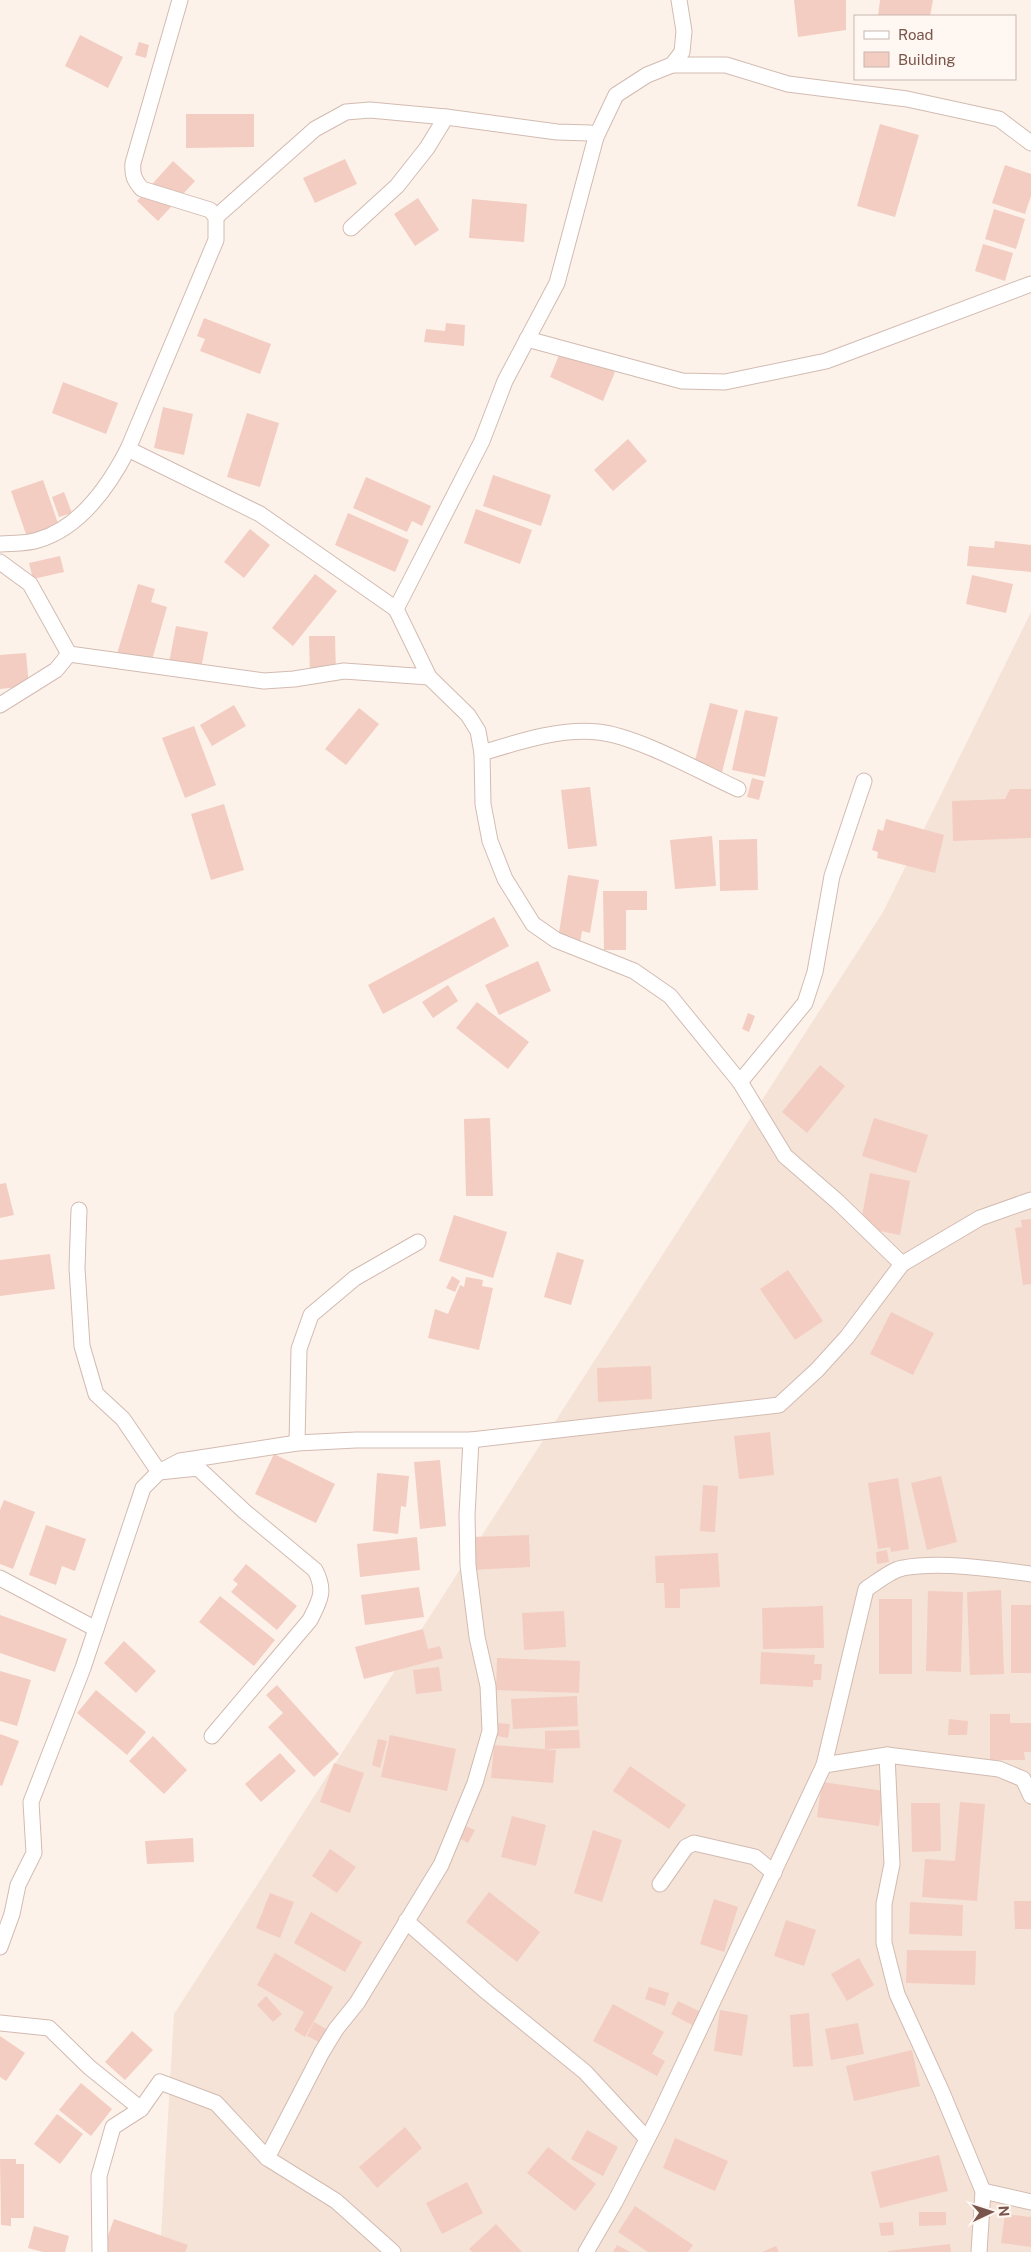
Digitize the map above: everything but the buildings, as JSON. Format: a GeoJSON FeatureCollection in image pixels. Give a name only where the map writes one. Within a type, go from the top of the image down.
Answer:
{"type":"FeatureCollection","features":[{"type":"Feature","properties":{"kind":"street"},"geometry":{"type":"LineString","coordinates":[[0,544],[38,540],[69,526],[115,475],[128,449],[216,240],[216,217],[210,210],[142,189],[135,182],[132,174],[133,163],[180,0]]}},
{"type":"Feature","properties":{"kind":"street"},"geometry":{"type":"LineString","coordinates":[[672,65],[682,52],[684,31],[679,0]]}},
{"type":"Feature","properties":{"kind":"street"},"geometry":{"type":"LineString","coordinates":[[396,609],[482,440],[505,381],[558,283],[596,137],[616,95],[647,75],[672,65],[726,65],[788,84],[908,99],[999,119],[1031,142]]}},
{"type":"Feature","properties":{"kind":"street"},"geometry":{"type":"LineString","coordinates":[[216,217],[315,129],[346,112],[370,110],[446,117],[557,132],[590,134],[596,137]]}},
{"type":"Feature","properties":{"kind":"street"},"geometry":{"type":"LineString","coordinates":[[351,228],[397,186],[427,148],[446,117]]}},
{"type":"Feature","properties":{"kind":"street"},"geometry":{"type":"LineString","coordinates":[[527,339],[682,381],[725,382],[826,361],[1031,284]]}},
{"type":"Feature","properties":{"kind":"street"},"geometry":{"type":"LineString","coordinates":[[128,449],[260,514],[396,609],[429,677],[468,715],[478,731],[482,753],[483,804],[490,841],[505,879],[532,924],[556,940],[634,971],[670,996],[740,1082],[785,1156],[838,1202],[902,1264]]}},
{"type":"Feature","properties":{"kind":"street"},"geometry":{"type":"LineString","coordinates":[[0,562],[30,584],[69,654]]}},
{"type":"Feature","properties":{"kind":"street"},"geometry":{"type":"LineString","coordinates":[[69,654],[264,681],[294,679],[344,671],[429,677]]}},
{"type":"Feature","properties":{"kind":"street"},"geometry":{"type":"LineString","coordinates":[[0,705],[56,670],[69,654]]}},
{"type":"Feature","properties":{"kind":"street"},"geometry":{"type":"LineString","coordinates":[[482,753],[529,738],[598,732],[636,743],[738,789]]}},
{"type":"Feature","properties":{"kind":"street"},"geometry":{"type":"LineString","coordinates":[[740,1082],[805,1003],[815,972],[832,876],[864,781]]}},
{"type":"Feature","properties":{"kind":"street"},"geometry":{"type":"LineString","coordinates":[[0,1947],[12,1914],[18,1885],[34,1853],[31,1802],[55,1744],[143,1488],[159,1472],[180,1462],[297,1444],[356,1440],[471,1440],[779,1405],[818,1370],[847,1337],[902,1264],[980,1218],[1031,1200]]}},
{"type":"Feature","properties":{"kind":"street"},"geometry":{"type":"LineString","coordinates":[[79,1210],[77,1268],[82,1346],[96,1394],[123,1419],[159,1472]]}},
{"type":"Feature","properties":{"kind":"street"},"geometry":{"type":"LineString","coordinates":[[297,1444],[299,1349],[311,1315],[355,1278],[418,1242]]}},
{"type":"Feature","properties":{"kind":"street"},"geometry":{"type":"LineString","coordinates":[[267,2158],[322,2052],[336,2029],[357,2004],[441,1865],[475,1783],[490,1731],[488,1686],[477,1637],[468,1565],[467,1515],[471,1440]]}},
{"type":"Feature","properties":{"kind":"street"},"geometry":{"type":"LineString","coordinates":[[159,1472],[198,1468],[244,1511],[315,1570],[322,1583],[321,1597],[310,1620],[212,1736]]}},
{"type":"Feature","properties":{"kind":"street"},"geometry":{"type":"LineString","coordinates":[[586,2252],[647,2139],[824,1765],[866,1589],[901,1568],[928,1566],[990,1568],[1031,1574]]}},
{"type":"Feature","properties":{"kind":"street"},"geometry":{"type":"LineString","coordinates":[[0,1578],[96,1628]]}},
{"type":"Feature","properties":{"kind":"street"},"geometry":{"type":"LineString","coordinates":[[824,1765],[887,1756],[999,1770],[1023,1779],[1031,1796]]}},
{"type":"Feature","properties":{"kind":"street"},"geometry":{"type":"LineString","coordinates":[[887,1756],[892,1864],[884,1904],[884,1943],[897,1994],[941,2090],[983,2191],[979,2252]]}},
{"type":"Feature","properties":{"kind":"street"},"geometry":{"type":"LineString","coordinates":[[660,1884],[686,1847],[694,1843],[755,1857],[774,1873]]}},
{"type":"Feature","properties":{"kind":"street"},"geometry":{"type":"LineString","coordinates":[[406,1921],[488,1993],[585,2072],[647,2139]]}},
{"type":"Feature","properties":{"kind":"street"},"geometry":{"type":"LineString","coordinates":[[0,2023],[49,2028],[88,2066],[141,2109]]}},
{"type":"Feature","properties":{"kind":"street"},"geometry":{"type":"LineString","coordinates":[[100,2252],[99,2176],[113,2127],[141,2109],[160,2082],[216,2103],[267,2158],[336,2201],[392,2252]]}},
{"type":"Feature","properties":{"kind":"street"},"geometry":{"type":"LineString","coordinates":[[983,2191],[1031,2202]]}},
{"type":"Feature","properties":{"kind":"shaded area"},"geometry":{"type":"Polygon","coordinates":[[[1031,612],[1031,2252],[160,2252],[174,2014],[883,912],[1031,612]]]}}]}
